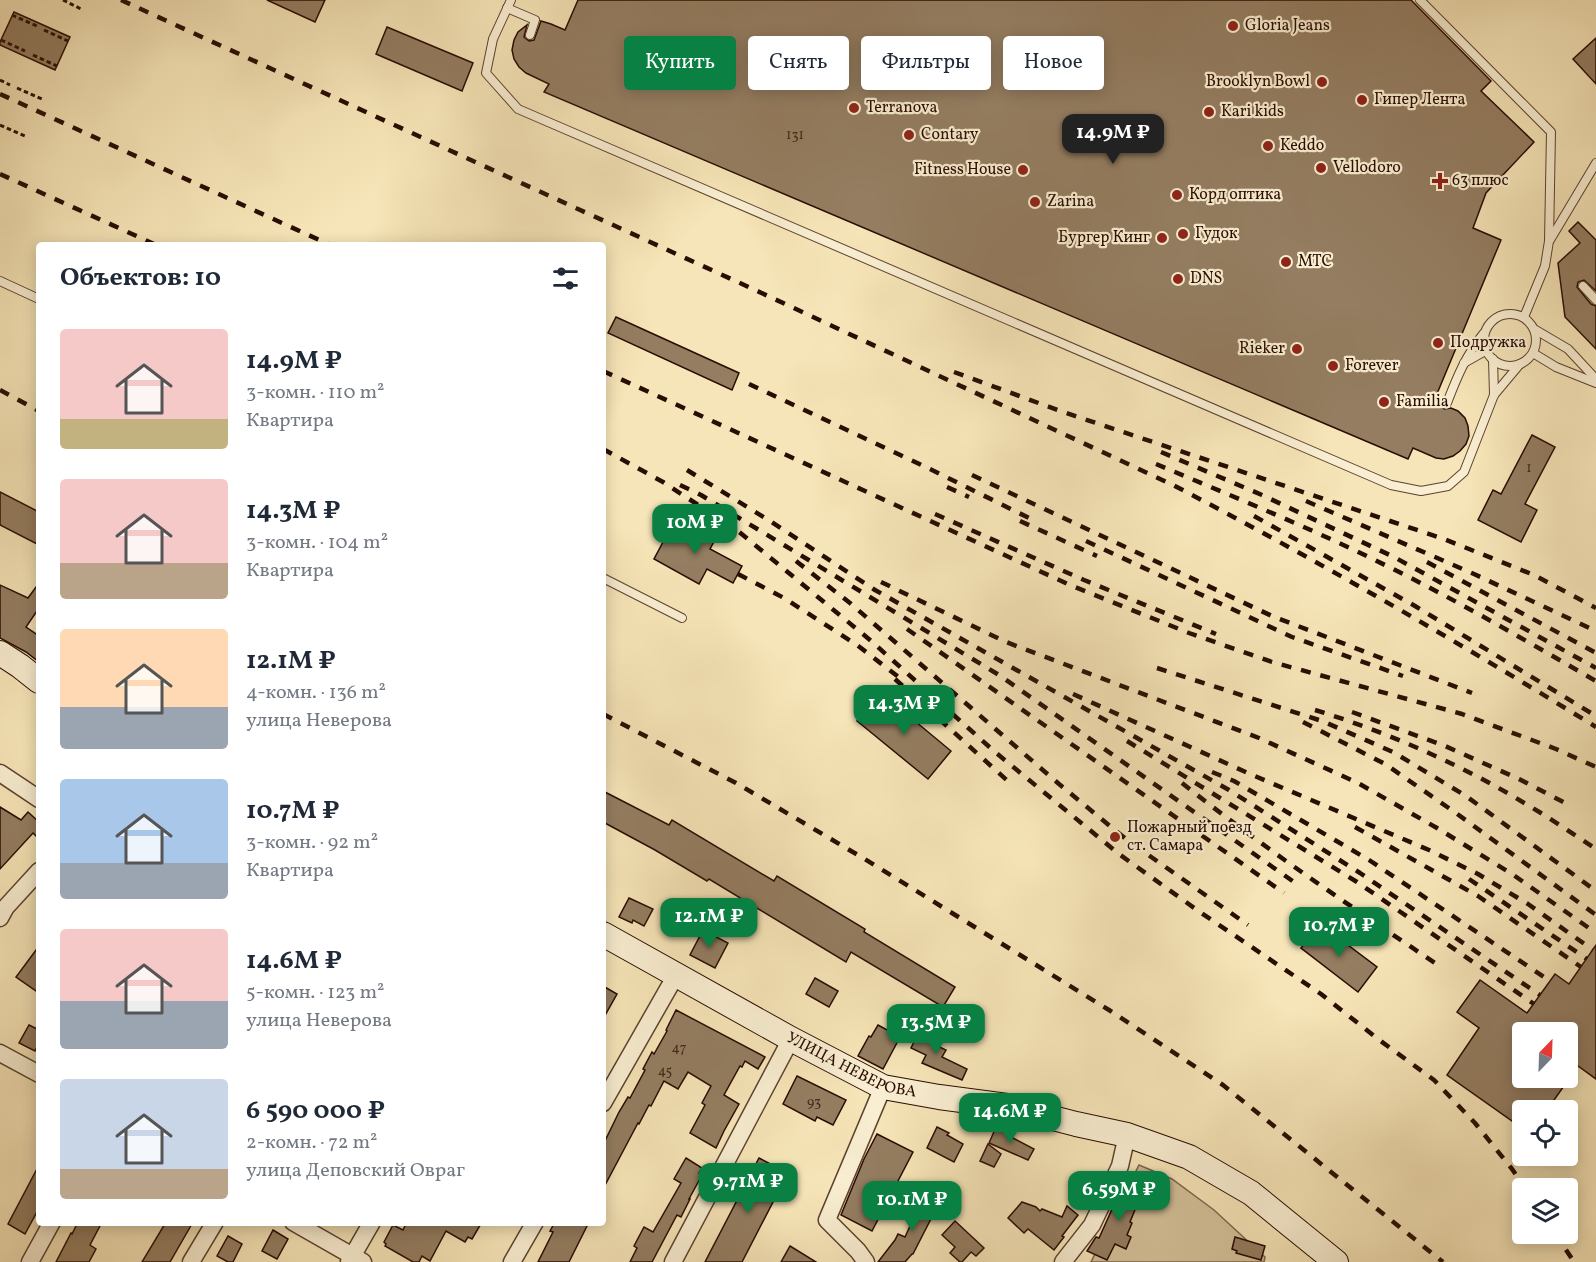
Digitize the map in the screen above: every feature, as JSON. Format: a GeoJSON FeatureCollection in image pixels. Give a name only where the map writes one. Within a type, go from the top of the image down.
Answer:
{"type":"FeatureCollection","features":[{"type":"Feature","properties":{"kind":"street"},"geometry":{"type":"LineString","coordinates":[[0,653],[36,679]]}},
{"type":"Feature","properties":{"kind":"street"},"geometry":{"type":"LineString","coordinates":[[0,773],[36,797]]}},
{"type":"Feature","properties":{"kind":"street"},"geometry":{"type":"LineString","coordinates":[[0,918],[6,907],[36,874]]}},
{"type":"Feature","properties":{"kind":"street","name":"УЛИЦА НЕВЕРОВА"},"geometry":{"type":"LineString","coordinates":[[606,936],[791,1039],[884,1087],[1007,1106],[1127,1135],[1189,1157],[1251,1193],[1336,1262]]}},
{"type":"Feature","properties":{"kind":"street"},"geometry":{"type":"LineString","coordinates":[[606,1098],[676,975]]}},
{"type":"Feature","properties":{"kind":"street"},"geometry":{"type":"LineString","coordinates":[[673,1262],[791,1039]]}},
{"type":"Feature","properties":{"kind":"street"},"geometry":{"type":"LineString","coordinates":[[0,1053],[36,1072]]}},
{"type":"Feature","properties":{"kind":"street"},"geometry":{"type":"LineString","coordinates":[[858,1258],[827,1220],[884,1087]]}},
{"type":"Feature","properties":{"kind":"street"},"geometry":{"type":"LineString","coordinates":[[1063,1262],[1092,1226],[1120,1166],[1127,1135]]}},
{"type":"Feature","properties":{"kind":"street"},"geometry":{"type":"LineString","coordinates":[[30,1262],[50,1226]]}},
{"type":"Feature","properties":{"kind":"street"},"geometry":{"type":"LineString","coordinates":[[191,1262],[213,1226]]}},
{"type":"Feature","properties":{"kind":"street"},"geometry":{"type":"LineString","coordinates":[[300,1226],[355,1260],[370,1226]]}},
{"type":"Feature","properties":{"kind":"street"},"geometry":{"type":"LineString","coordinates":[[512,1262],[533,1226]]}},
{"type":"Feature","properties":{"kind":"lane"},"geometry":{"type":"LineString","coordinates":[[1420,0],[1551,132],[1549,241],[1545,266],[1524,317]]}},
{"type":"Feature","properties":{"kind":"lane"},"geometry":{"type":"LineString","coordinates":[[530,34],[535,20],[509,4],[493,39],[486,73],[518,109],[1391,484],[1421,491],[1448,486],[1464,472],[1494,395],[1520,364]]}},
{"type":"Feature","properties":{"kind":"lane"},"geometry":{"type":"LineString","coordinates":[[1549,241],[1596,163]]}},
{"type":"Feature","properties":{"kind":"lane"},"geometry":{"type":"LineString","coordinates":[[0,281],[36,298]]}},
{"type":"Feature","properties":{"kind":"lane"},"geometry":{"type":"LineString","coordinates":[[1583,286],[1596,300]]}},
{"type":"Feature","properties":{"kind":"lane"},"geometry":{"type":"LineString","coordinates":[[1447,403],[1463,363],[1472,348],[1487,328],[1494,319],[1515,314],[1524,317],[1534,329],[1537,342],[1533,353],[1527,360],[1513,366],[1506,366],[1493,359],[1484,341],[1487,328]]}},
{"type":"Feature","properties":{"kind":"lane"},"geometry":{"type":"LineString","coordinates":[[1534,329],[1568,349],[1596,381]]}},
{"type":"Feature","properties":{"kind":"lane"},"geometry":{"type":"LineString","coordinates":[[1463,363],[1487,350]]}},
{"type":"Feature","properties":{"kind":"lane"},"geometry":{"type":"LineString","coordinates":[[1533,353],[1556,367],[1596,381]]}},
{"type":"Feature","properties":{"kind":"lane"},"geometry":{"type":"LineString","coordinates":[[1493,359],[1494,395]]}},
{"type":"Feature","properties":{"kind":"lane"},"geometry":{"type":"LineString","coordinates":[[606,580],[682,618]]}},
{"type":"Feature","properties":{"kind":"path"},"geometry":{"type":"LineString","coordinates":[[63,0],[83,10]]}},
{"type":"Feature","properties":{"kind":"path"},"geometry":{"type":"LineString","coordinates":[[12,15],[37,26]]}},
{"type":"Feature","properties":{"kind":"path"},"geometry":{"type":"LineString","coordinates":[[44,30],[68,41]]}},
{"type":"Feature","properties":{"kind":"path"},"geometry":{"type":"LineString","coordinates":[[1,40],[25,51]]}},
{"type":"Feature","properties":{"kind":"path"},"geometry":{"type":"LineString","coordinates":[[33,55],[57,66]]}},
{"type":"Feature","properties":{"kind":"path"},"geometry":{"type":"LineString","coordinates":[[0,80],[10,85]]}},
{"type":"Feature","properties":{"kind":"path"},"geometry":{"type":"LineString","coordinates":[[17,88],[42,99]]}},
{"type":"Feature","properties":{"kind":"path"},"geometry":{"type":"LineString","coordinates":[[0,124],[25,136]]}},
{"type":"Feature","properties":{"kind":"shaded area"},"geometry":{"type":"Polygon","coordinates":[[[1139,1165],[1172,1179],[1214,1210],[1265,1257],[1264,1262],[1091,1262],[1139,1165]]]}},
{"type":"Feature","properties":{"kind":"building"},"geometry":{"type":"Polygon","coordinates":[[[267,0],[325,0],[315,22],[267,0]]]}},
{"type":"Feature","properties":{"kind":"building","name":"Гудок"},"geometry":{"type":"Polygon","coordinates":[[[578,0],[1411,0],[1491,81],[1481,91],[1534,142],[1486,193],[1473,228],[1501,240],[1434,401],[1441,404],[1444,409],[1451,408],[1458,411],[1465,418],[1469,436],[1466,444],[1453,456],[1444,459],[1413,448],[1408,459],[544,92],[549,84],[526,73],[514,59],[512,50],[514,40],[518,32],[527,25],[524,37],[529,41],[534,40],[541,21],[565,30],[578,0]]]}},
{"type":"Feature","properties":{"kind":"building"},"geometry":{"type":"Polygon","coordinates":[[[14,12],[70,37],[55,70],[0,45],[14,12]]]}},
{"type":"Feature","properties":{"kind":"building"},"geometry":{"type":"Polygon","coordinates":[[[387,27],[473,63],[462,91],[376,54],[387,27]]]}},
{"type":"Feature","properties":{"kind":"building"},"geometry":{"type":"Polygon","coordinates":[[[1596,38],[1596,84],[1573,59],[1596,38]]]}},
{"type":"Feature","properties":{"kind":"building"},"geometry":{"type":"Polygon","coordinates":[[[1578,222],[1596,240],[1596,291],[1584,280],[1578,282],[1577,287],[1591,304],[1596,306],[1596,349],[1565,317],[1558,263],[1580,243],[1569,231],[1578,222]]]}},
{"type":"Feature","properties":{"kind":"building"},"geometry":{"type":"Polygon","coordinates":[[[616,317],[739,373],[732,390],[608,333],[616,317]]]}},
{"type":"Feature","properties":{"kind":"building"},"geometry":{"type":"Polygon","coordinates":[[[1532,435],[1555,447],[1525,504],[1537,510],[1521,542],[1478,520],[1493,490],[1501,494],[1532,435]]]}},
{"type":"Feature","properties":{"kind":"building"},"geometry":{"type":"Polygon","coordinates":[[[0,492],[36,510],[36,543],[0,525],[0,492]]]}},
{"type":"Feature","properties":{"kind":"building"},"geometry":{"type":"Polygon","coordinates":[[[685,521],[716,538],[710,549],[742,566],[733,583],[707,569],[699,584],[654,559],[671,527],[679,532],[685,521]]]}},
{"type":"Feature","properties":{"kind":"building"},"geometry":{"type":"Polygon","coordinates":[[[0,585],[28,598],[36,587],[36,612],[26,627],[36,634],[36,660],[0,638],[0,585]]]}},
{"type":"Feature","properties":{"kind":"building"},"geometry":{"type":"Polygon","coordinates":[[[880,692],[951,751],[928,779],[857,721],[880,692]]]}},
{"type":"Feature","properties":{"kind":"building"},"geometry":{"type":"Polygon","coordinates":[[[606,793],[669,825],[672,820],[774,881],[777,876],[955,987],[943,1007],[851,952],[846,962],[709,879],[707,881],[606,824],[606,793]]]}},
{"type":"Feature","properties":{"kind":"building"},"geometry":{"type":"Polygon","coordinates":[[[0,807],[21,820],[28,812],[36,819],[36,836],[33,833],[0,869],[0,807]]]}},
{"type":"Feature","properties":{"kind":"building"},"geometry":{"type":"Polygon","coordinates":[[[629,898],[653,909],[644,926],[633,920],[632,923],[619,917],[629,898]]]}},
{"type":"Feature","properties":{"kind":"building"},"geometry":{"type":"Polygon","coordinates":[[[1320,924],[1377,967],[1358,992],[1301,948],[1320,924]]]}},
{"type":"Feature","properties":{"kind":"building"},"geometry":{"type":"Polygon","coordinates":[[[703,930],[728,943],[715,968],[690,955],[703,930]]]}},
{"type":"Feature","properties":{"kind":"building"},"geometry":{"type":"Polygon","coordinates":[[[1596,945],[1596,1079],[1578,1066],[1578,1022],[1512,1022],[1512,1088],[1562,1088],[1554,1100],[1512,1100],[1512,1121],[1447,1075],[1479,1028],[1457,1012],[1480,980],[1527,1013],[1555,974],[1569,984],[1596,945]]]}},
{"type":"Feature","properties":{"kind":"building"},"geometry":{"type":"Polygon","coordinates":[[[36,950],[36,991],[16,977],[36,950]]]}},
{"type":"Feature","properties":{"kind":"building"},"geometry":{"type":"Polygon","coordinates":[[[815,978],[838,991],[829,1007],[806,994],[815,978]]]}},
{"type":"Feature","properties":{"kind":"building"},"geometry":{"type":"Polygon","coordinates":[[[606,988],[617,994],[606,1014],[606,988]]]}},
{"type":"Feature","properties":{"kind":"building"},"geometry":{"type":"Polygon","coordinates":[[[676,1010],[765,1057],[758,1069],[745,1061],[724,1095],[739,1104],[716,1148],[690,1133],[705,1105],[702,1103],[711,1086],[688,1072],[678,1089],[664,1081],[651,1106],[649,1105],[638,1123],[606,1183],[606,1139],[676,1010]]]}},
{"type":"Feature","properties":{"kind":"building"},"geometry":{"type":"Polygon","coordinates":[[[29,1025],[36,1028],[35,1051],[19,1043],[29,1025]]]}},
{"type":"Feature","properties":{"kind":"building"},"geometry":{"type":"Polygon","coordinates":[[[878,1025],[900,1037],[883,1069],[858,1056],[878,1025]]]}},
{"type":"Feature","properties":{"kind":"building"},"geometry":{"type":"Polygon","coordinates":[[[921,1028],[937,1036],[933,1044],[946,1050],[942,1057],[967,1069],[962,1080],[922,1063],[926,1055],[911,1048],[921,1028]]]}},
{"type":"Feature","properties":{"kind":"building"},"geometry":{"type":"Polygon","coordinates":[[[797,1076],[846,1100],[833,1125],[817,1117],[815,1121],[783,1104],[797,1076]]]}},
{"type":"Feature","properties":{"kind":"building"},"geometry":{"type":"Polygon","coordinates":[[[937,1127],[963,1144],[954,1162],[927,1148],[937,1127]]]}},
{"type":"Feature","properties":{"kind":"building"},"geometry":{"type":"Polygon","coordinates":[[[996,1127],[1034,1149],[1028,1160],[989,1143],[996,1127]]]}},
{"type":"Feature","properties":{"kind":"building"},"geometry":{"type":"Polygon","coordinates":[[[877,1134],[913,1152],[872,1231],[841,1215],[877,1134]]]}},
{"type":"Feature","properties":{"kind":"building"},"geometry":{"type":"Polygon","coordinates":[[[988,1144],[1001,1154],[994,1167],[980,1161],[988,1144]]]}},
{"type":"Feature","properties":{"kind":"building"},"geometry":{"type":"Polygon","coordinates":[[[686,1158],[702,1168],[699,1173],[702,1175],[681,1217],[677,1215],[652,1262],[630,1262],[637,1248],[634,1246],[644,1227],[653,1232],[681,1183],[674,1179],[686,1158]]]}},
{"type":"Feature","properties":{"kind":"building"},"geometry":{"type":"Polygon","coordinates":[[[759,1158],[788,1173],[742,1262],[705,1262],[759,1158]]]}},
{"type":"Feature","properties":{"kind":"building"},"geometry":{"type":"Polygon","coordinates":[[[36,1171],[36,1214],[25,1234],[8,1224],[36,1171]]]}},
{"type":"Feature","properties":{"kind":"building"},"geometry":{"type":"Polygon","coordinates":[[[1135,1179],[1146,1183],[1130,1222],[1132,1223],[1127,1235],[1131,1237],[1126,1249],[1115,1244],[1107,1260],[1087,1251],[1096,1237],[1099,1238],[1123,1185],[1131,1188],[1135,1179]]]}},
{"type":"Feature","properties":{"kind":"building"},"geometry":{"type":"Polygon","coordinates":[[[919,1194],[939,1203],[913,1254],[905,1262],[878,1262],[898,1234],[905,1237],[915,1215],[910,1212],[919,1194]]]}},
{"type":"Feature","properties":{"kind":"building"},"geometry":{"type":"Polygon","coordinates":[[[1022,1202],[1040,1211],[1042,1209],[1062,1217],[1067,1206],[1078,1215],[1054,1250],[1028,1229],[1024,1233],[1008,1218],[1022,1202]]]}},
{"type":"Feature","properties":{"kind":"building"},"geometry":{"type":"Polygon","coordinates":[[[955,1221],[984,1248],[976,1256],[971,1252],[962,1262],[950,1253],[955,1247],[942,1235],[955,1221]]]}},
{"type":"Feature","properties":{"kind":"building"},"geometry":{"type":"Polygon","coordinates":[[[76,1226],[100,1226],[90,1245],[96,1249],[89,1262],[56,1262],[76,1226]]]}},
{"type":"Feature","properties":{"kind":"building"},"geometry":{"type":"Polygon","coordinates":[[[164,1226],[191,1226],[170,1262],[142,1262],[164,1226]]]}},
{"type":"Feature","properties":{"kind":"building"},"geometry":{"type":"Polygon","coordinates":[[[392,1226],[403,1230],[405,1226],[480,1226],[472,1239],[468,1237],[465,1242],[446,1231],[430,1261],[422,1256],[419,1262],[413,1262],[385,1246],[384,1242],[392,1226]]]}},
{"type":"Feature","properties":{"kind":"building"},"geometry":{"type":"Polygon","coordinates":[[[553,1226],[587,1226],[569,1262],[538,1262],[553,1232],[550,1231],[553,1226]]]}},
{"type":"Feature","properties":{"kind":"building"},"geometry":{"type":"Polygon","coordinates":[[[273,1230],[288,1239],[277,1259],[262,1251],[273,1230]]]}},
{"type":"Feature","properties":{"kind":"building"},"geometry":{"type":"Polygon","coordinates":[[[228,1236],[242,1244],[233,1262],[217,1256],[228,1236]]]}},
{"type":"Feature","properties":{"kind":"building"},"geometry":{"type":"Polygon","coordinates":[[[1235,1237],[1265,1246],[1261,1260],[1236,1253],[1237,1251],[1232,1249],[1235,1237]]]}},
{"type":"Feature","properties":{"kind":"building"},"geometry":{"type":"Polygon","coordinates":[[[790,1246],[816,1262],[781,1262],[790,1246]]]}},
{"type":"Feature","properties":{"kind":"railway"},"geometry":{"type":"LineString","coordinates":[[121,0],[753,289],[1173,485],[1387,602],[1596,727]]}},
{"type":"Feature","properties":{"kind":"railway"},"geometry":{"type":"LineString","coordinates":[[0,94],[324,242]]}},
{"type":"Feature","properties":{"kind":"railway"},"geometry":{"type":"LineString","coordinates":[[0,174],[150,242]]}},
{"type":"Feature","properties":{"kind":"railway"},"geometry":{"type":"LineString","coordinates":[[606,372],[1070,585],[1189,633],[1272,662],[1462,714],[1556,749],[1596,767]]}},
{"type":"Feature","properties":{"kind":"railway"},"geometry":{"type":"LineString","coordinates":[[954,372],[1063,412],[1444,539],[1534,575],[1596,608]]}},
{"type":"Feature","properties":{"kind":"railway"},"geometry":{"type":"LineString","coordinates":[[749,384],[1031,519]]}},
{"type":"Feature","properties":{"kind":"railway"},"geometry":{"type":"LineString","coordinates":[[0,390],[36,409]]}},
{"type":"Feature","properties":{"kind":"railway"},"geometry":{"type":"LineString","coordinates":[[606,451],[663,482],[738,531],[870,640],[995,752],[1119,854],[1321,994],[1434,1080],[1475,1123],[1518,1178]]}},
{"type":"Feature","properties":{"kind":"railway"},"geometry":{"type":"LineString","coordinates":[[1161,452],[1262,495],[1394,557],[1596,668]]}},
{"type":"Feature","properties":{"kind":"railway"},"geometry":{"type":"LineString","coordinates":[[1156,464],[1302,526],[1389,567],[1468,608],[1596,681]]}},
{"type":"Feature","properties":{"kind":"railway"},"geometry":{"type":"LineString","coordinates":[[687,470],[875,590],[1229,790],[1360,873],[1540,995]]}},
{"type":"Feature","properties":{"kind":"railway"},"geometry":{"type":"LineString","coordinates":[[972,475],[1272,616],[1472,693]]}},
{"type":"Feature","properties":{"kind":"railway"},"geometry":{"type":"LineString","coordinates":[[680,485],[701,495],[999,675],[1294,882]]}},
{"type":"Feature","properties":{"kind":"railway"},"geometry":{"type":"LineString","coordinates":[[947,487],[969,497]]}},
{"type":"Feature","properties":{"kind":"railway"},"geometry":{"type":"LineString","coordinates":[[1306,501],[1474,574],[1596,631]]}},
{"type":"Feature","properties":{"kind":"railway"},"geometry":{"type":"LineString","coordinates":[[935,514],[1084,580],[1216,634]]}},
{"type":"Feature","properties":{"kind":"railway"},"geometry":{"type":"LineString","coordinates":[[1254,516],[1415,606],[1596,716]]}},
{"type":"Feature","properties":{"kind":"railway"},"geometry":{"type":"LineString","coordinates":[[1020,521],[1097,556]]}},
{"type":"Feature","properties":{"kind":"railway"},"geometry":{"type":"LineString","coordinates":[[1086,541],[1292,637],[1403,676]]}},
{"type":"Feature","properties":{"kind":"railway"},"geometry":{"type":"LineString","coordinates":[[796,561],[850,603],[1127,840],[1248,925]]}},
{"type":"Feature","properties":{"kind":"railway"},"geometry":{"type":"LineString","coordinates":[[1427,562],[1596,653]]}},
{"type":"Feature","properties":{"kind":"railway"},"geometry":{"type":"LineString","coordinates":[[738,574],[784,598],[857,645],[905,682]]}},
{"type":"Feature","properties":{"kind":"railway"},"geometry":{"type":"LineString","coordinates":[[881,582],[1006,642],[1259,738],[1358,783],[1512,874],[1596,933]]}},
{"type":"Feature","properties":{"kind":"railway"},"geometry":{"type":"LineString","coordinates":[[907,629],[1284,893]]}},
{"type":"Feature","properties":{"kind":"railway"},"geometry":{"type":"LineString","coordinates":[[1157,668],[1322,721],[1393,752],[1466,796],[1596,891]]}},
{"type":"Feature","properties":{"kind":"railway"},"geometry":{"type":"LineString","coordinates":[[895,679],[1011,784]]}},
{"type":"Feature","properties":{"kind":"railway"},"geometry":{"type":"LineString","coordinates":[[1073,694],[1250,774],[1429,850],[1478,874],[1528,904],[1593,950]]}},
{"type":"Feature","properties":{"kind":"railway"},"geometry":{"type":"LineString","coordinates":[[1315,710],[1369,728],[1450,763],[1526,804],[1596,849]]}},
{"type":"Feature","properties":{"kind":"railway"},"geometry":{"type":"LineString","coordinates":[[1352,712],[1445,746],[1519,779],[1571,806]]}},
{"type":"Feature","properties":{"kind":"railway"},"geometry":{"type":"LineString","coordinates":[[606,716],[736,783],[863,858],[1109,1010],[1223,1085],[1443,1262]]}},
{"type":"Feature","properties":{"kind":"railway"},"geometry":{"type":"LineString","coordinates":[[1303,722],[1385,764],[1596,915]]}},
{"type":"Feature","properties":{"kind":"railway"},"geometry":{"type":"LineString","coordinates":[[1127,741],[1357,882],[1534,1004]]}},
{"type":"Feature","properties":{"kind":"railway"},"geometry":{"type":"LineString","coordinates":[[1212,772],[1234,781],[1369,860],[1550,981]]}},
{"type":"Feature","properties":{"kind":"railway"},"geometry":{"type":"LineString","coordinates":[[1182,783],[1277,855],[1441,967]]}},
{"type":"Feature","properties":{"kind":"railway"},"geometry":{"type":"LineString","coordinates":[[1355,827],[1478,896],[1581,967]]}},
{"type":"Feature","properties":{"kind":"railway"},"geometry":{"type":"LineString","coordinates":[[1469,879],[1587,959]]}},
{"type":"Feature","properties":{"kind":"railway"},"geometry":{"type":"LineString","coordinates":[[1562,1244],[1574,1262]]}},
{"type":"Feature","properties":{"kind":"place","name":"Gloria Jeans"},"geometry":{"type":"Point","coordinates":[1233,26]}},
{"type":"Feature","properties":{"kind":"place","name":"Brooklyn Bowl"},"geometry":{"type":"Point","coordinates":[1322,82]}},
{"type":"Feature","properties":{"kind":"place","name":"Гипер Лента"},"geometry":{"type":"Point","coordinates":[1362,100]}},
{"type":"Feature","properties":{"kind":"place","name":"Terranova"},"geometry":{"type":"Point","coordinates":[854,108]}},
{"type":"Feature","properties":{"kind":"place","name":"Kari kids"},"geometry":{"type":"Point","coordinates":[1209,112]}},
{"type":"Feature","properties":{"kind":"place","name":"Contary"},"geometry":{"type":"Point","coordinates":[909,135]}},
{"type":"Feature","properties":{"kind":"place","name":"Keddo"},"geometry":{"type":"Point","coordinates":[1268,146]}},
{"type":"Feature","properties":{"kind":"place","name":"Vellodoro"},"geometry":{"type":"Point","coordinates":[1321,168]}},
{"type":"Feature","properties":{"kind":"place","name":"Fitness House"},"geometry":{"type":"Point","coordinates":[1023,170]}},
{"type":"Feature","properties":{"kind":"place","name":"63 плюс"},"geometry":{"type":"Point","coordinates":[1440,181]}},
{"type":"Feature","properties":{"kind":"place","name":"Корд оптика"},"geometry":{"type":"Point","coordinates":[1177,195]}},
{"type":"Feature","properties":{"kind":"place","name":"Zarina"},"geometry":{"type":"Point","coordinates":[1035,202]}},
{"type":"Feature","properties":{"kind":"place","name":"Гудок"},"geometry":{"type":"Point","coordinates":[1183,234]}},
{"type":"Feature","properties":{"kind":"place","name":"Бургер Кинг"},"geometry":{"type":"Point","coordinates":[1162,238]}},
{"type":"Feature","properties":{"kind":"place","name":"МТС"},"geometry":{"type":"Point","coordinates":[1286,262]}},
{"type":"Feature","properties":{"kind":"place","name":"DNS"},"geometry":{"type":"Point","coordinates":[1178,279]}},
{"type":"Feature","properties":{"kind":"place","name":"Подружка"},"geometry":{"type":"Point","coordinates":[1438,343]}},
{"type":"Feature","properties":{"kind":"place","name":"Rieker"},"geometry":{"type":"Point","coordinates":[1297,349]}},
{"type":"Feature","properties":{"kind":"place","name":"Forever"},"geometry":{"type":"Point","coordinates":[1333,366]}},
{"type":"Feature","properties":{"kind":"place","name":"Familia"},"geometry":{"type":"Point","coordinates":[1384,402]}},
{"type":"Feature","properties":{"kind":"place","name":"Пожарный поезд ст. Самара"},"geometry":{"type":"Point","coordinates":[1115,837]}}]}
